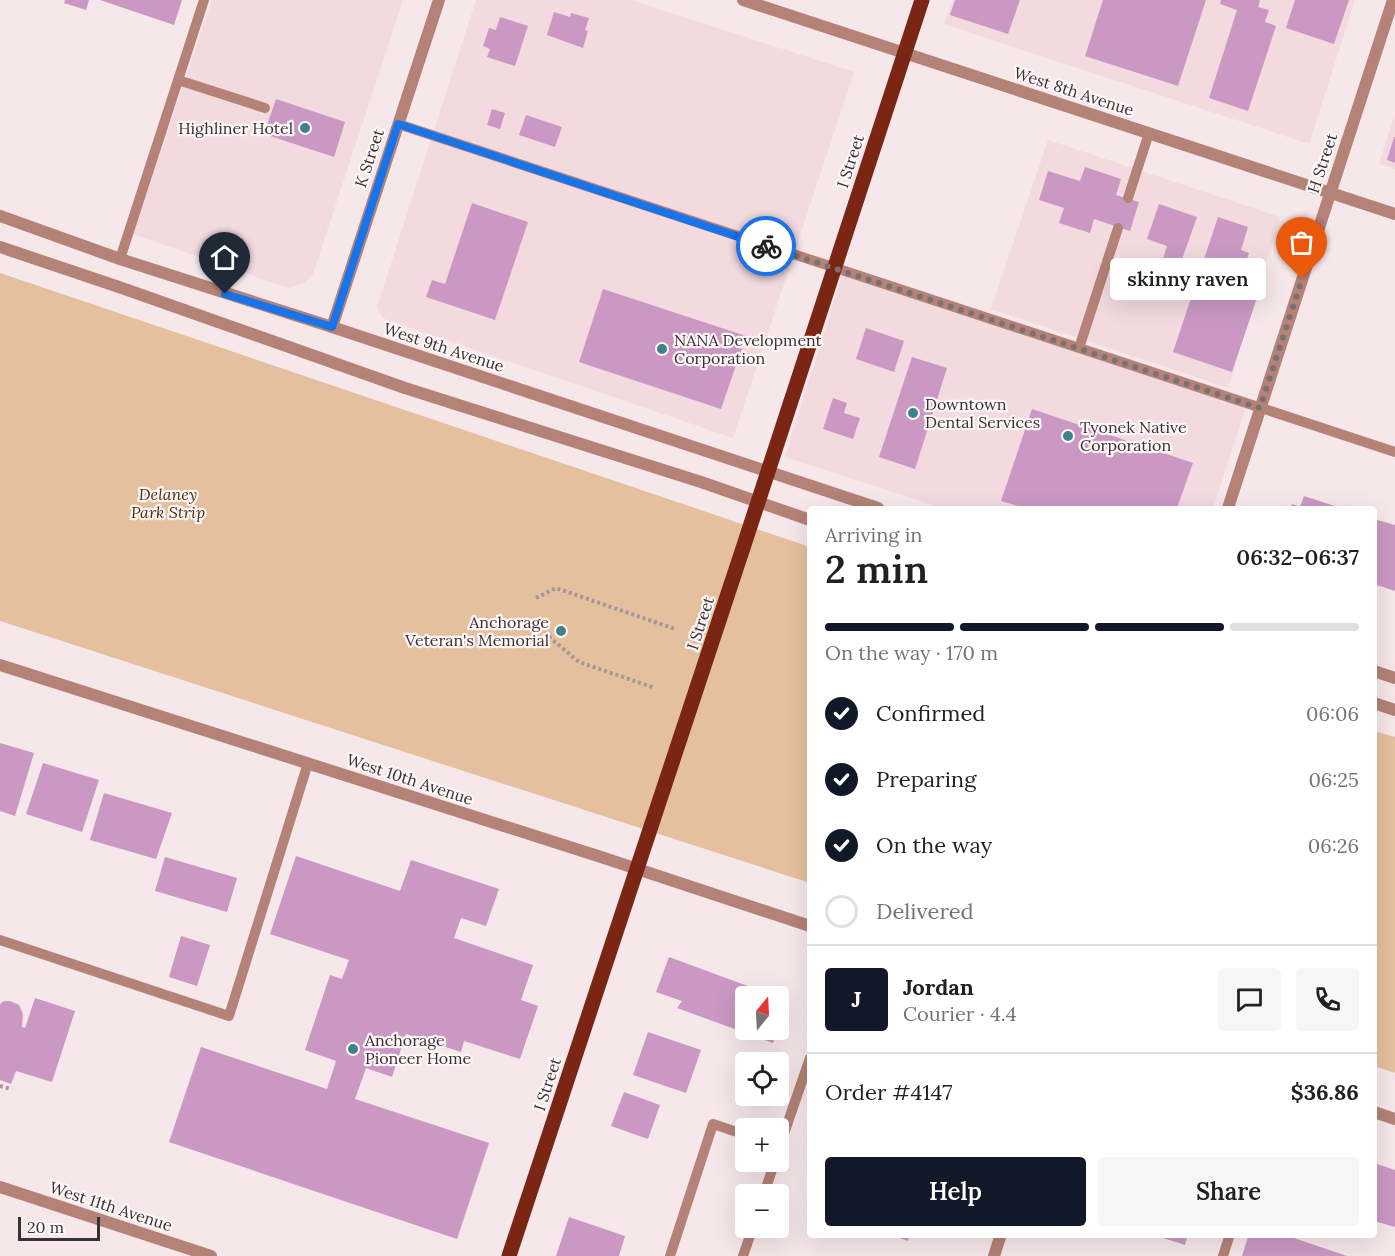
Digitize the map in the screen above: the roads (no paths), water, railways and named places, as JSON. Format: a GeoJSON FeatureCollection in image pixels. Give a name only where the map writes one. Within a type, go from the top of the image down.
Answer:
{"type":"FeatureCollection","features":[{"type":"Feature","properties":{"kind":"main road","name":"I Street"},"geometry":{"type":"LineString","coordinates":[[509,1256],[922,0]]}},
{"type":"Feature","properties":{"kind":"street","name":"K Street"},"geometry":{"type":"LineString","coordinates":[[332,327],[439,0]]}},
{"type":"Feature","properties":{"kind":"street","name":"West 8th Avenue"},"geometry":{"type":"LineString","coordinates":[[743,0],[1395,214]]}},
{"type":"Feature","properties":{"kind":"street","name":"H Street"},"geometry":{"type":"LineString","coordinates":[[1229,506],[1393,0]]}},
{"type":"Feature","properties":{"kind":"street","name":"West 9th Avenue"},"geometry":{"type":"LineString","coordinates":[[0,216],[120,259],[872,506]]}},
{"type":"Feature","properties":{"kind":"street"},"geometry":{"type":"LineString","coordinates":[[0,247],[130,290],[405,387],[702,482],[807,519]]}},
{"type":"Feature","properties":{"kind":"street","name":"West 10th Avenue"},"geometry":{"type":"LineString","coordinates":[[0,665],[807,925]]}},
{"type":"Feature","properties":{"kind":"street"},"geometry":{"type":"LineString","coordinates":[[1377,672],[1395,678]]}},
{"type":"Feature","properties":{"kind":"street"},"geometry":{"type":"LineString","coordinates":[[1377,704],[1395,710]]}},
{"type":"Feature","properties":{"kind":"street"},"geometry":{"type":"LineString","coordinates":[[1377,1113],[1395,1119]]}},
{"type":"Feature","properties":{"kind":"street","name":"West 11th Avenue"},"geometry":{"type":"LineString","coordinates":[[0,1187],[211,1256]]}},
{"type":"Feature","properties":{"kind":"street"},"geometry":{"type":"LineString","coordinates":[[994,1256],[1000,1238]]}},
{"type":"Feature","properties":{"kind":"lane"},"geometry":{"type":"LineString","coordinates":[[120,259],[204,0]]}},
{"type":"Feature","properties":{"kind":"lane"},"geometry":{"type":"LineString","coordinates":[[178,80],[265,108]]}},
{"type":"Feature","properties":{"kind":"lane"},"geometry":{"type":"LineString","coordinates":[[398,124],[1395,452]]}},
{"type":"Feature","properties":{"kind":"lane"},"geometry":{"type":"LineString","coordinates":[[1128,198],[1149,133]]}},
{"type":"Feature","properties":{"kind":"lane"},"geometry":{"type":"LineString","coordinates":[[1079,348],[1118,228]]}},
{"type":"Feature","properties":{"kind":"lane"},"geometry":{"type":"LineString","coordinates":[[0,940],[229,1016],[309,763]]}},
{"type":"Feature","properties":{"kind":"lane"},"geometry":{"type":"LineString","coordinates":[[789,1119],[807,1067]]}},
{"type":"Feature","properties":{"kind":"lane"},"geometry":{"type":"LineString","coordinates":[[670,1256],[712,1124],[735,1131]]}},
{"type":"Feature","properties":{"kind":"lane"},"geometry":{"type":"LineString","coordinates":[[743,1256],[749,1238]]}},
{"type":"Feature","properties":{"kind":"lane"},"geometry":{"type":"LineString","coordinates":[[1222,1256],[1229,1238]]}},
{"type":"Feature","properties":{"kind":"place","name":"Highliner Hotel"},"geometry":{"type":"Point","coordinates":[305,128]}},
{"type":"Feature","properties":{"kind":"place","name":"skinny raven"},"geometry":{"type":"Point","coordinates":[1302,279]}},
{"type":"Feature","properties":{"kind":"place","name":"NANA Development Corporation"},"geometry":{"type":"Point","coordinates":[662,349]}},
{"type":"Feature","properties":{"kind":"place","name":"Downtown Dental Services"},"geometry":{"type":"Point","coordinates":[913,413]}},
{"type":"Feature","properties":{"kind":"place","name":"Tyonek Native Corporation"},"geometry":{"type":"Point","coordinates":[1068,436]}},
{"type":"Feature","properties":{"kind":"place","name":"Anchorage Veteran's Memorial"},"geometry":{"type":"Point","coordinates":[561,631]}},
{"type":"Feature","properties":{"kind":"place","name":"Anchorage Pioneer Home"},"geometry":{"type":"Point","coordinates":[353,1049]}},
{"type":"Feature","properties":{"kind":"park label","name":"Delaney Park Strip"},"geometry":{"type":"Point","coordinates":[168,503]}}]}
